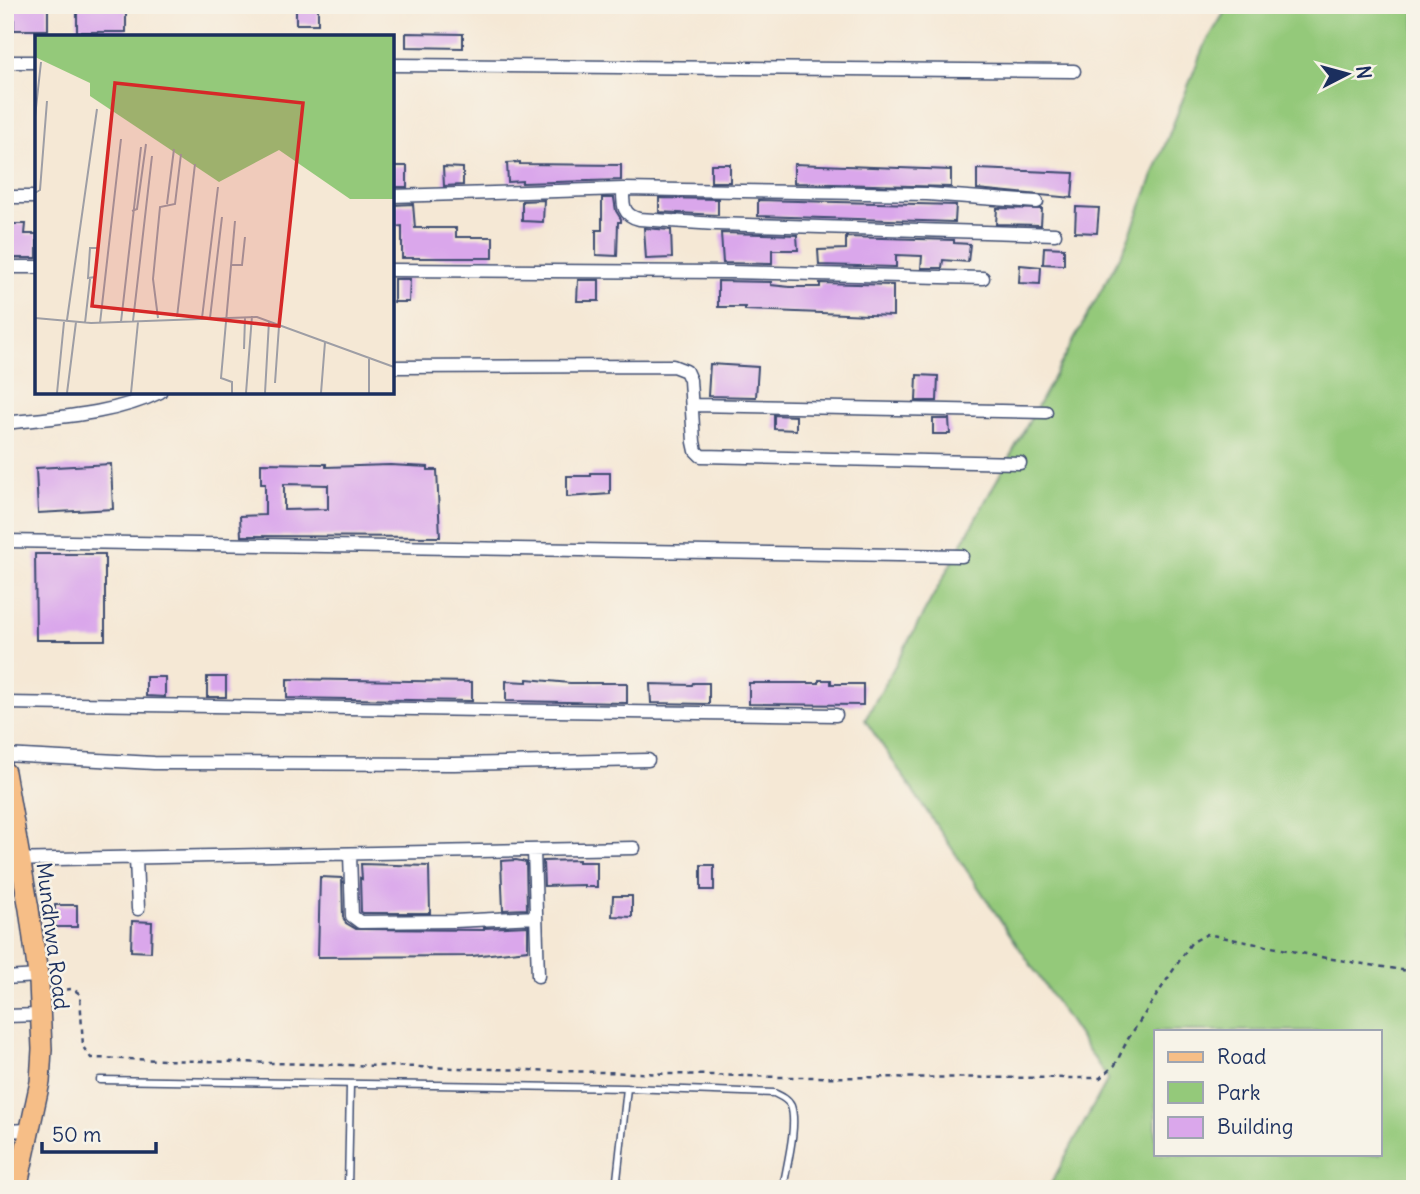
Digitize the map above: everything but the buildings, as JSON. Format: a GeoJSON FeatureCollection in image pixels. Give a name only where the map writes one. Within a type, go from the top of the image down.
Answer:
{"type":"FeatureCollection","features":[{"type":"Feature","properties":{"kind":"main road","name":"Mundhwa Road"},"geometry":{"type":"LineString","coordinates":[[5,772],[13,860],[38,984],[42,1049],[40,1082],[27,1130],[16,1189]]}},
{"type":"Feature","properties":{"kind":"street"},"geometry":{"type":"LineString","coordinates":[[5,62],[35,62]]}},
{"type":"Feature","properties":{"kind":"street"},"geometry":{"type":"LineString","coordinates":[[394,65],[1074,71]]}},
{"type":"Feature","properties":{"kind":"street"},"geometry":{"type":"LineString","coordinates":[[394,196],[622,189],[927,194],[1037,202]]}},
{"type":"Feature","properties":{"kind":"street"},"geometry":{"type":"LineString","coordinates":[[622,189],[625,213],[639,219],[716,224],[1055,234]]}},
{"type":"Feature","properties":{"kind":"street"},"geometry":{"type":"LineString","coordinates":[[5,197],[35,197]]}},
{"type":"Feature","properties":{"kind":"street"},"geometry":{"type":"LineString","coordinates":[[5,267],[35,267]]}},
{"type":"Feature","properties":{"kind":"street"},"geometry":{"type":"LineString","coordinates":[[394,270],[744,272],[983,278]]}},
{"type":"Feature","properties":{"kind":"street"},"geometry":{"type":"LineString","coordinates":[[394,367],[673,366],[686,371],[690,380],[694,442],[696,451],[701,456],[1020,463]]}},
{"type":"Feature","properties":{"kind":"street"},"geometry":{"type":"LineString","coordinates":[[5,423],[108,409],[156,394]]}},
{"type":"Feature","properties":{"kind":"street"},"geometry":{"type":"LineString","coordinates":[[693,405],[1046,412]]}},
{"type":"Feature","properties":{"kind":"street"},"geometry":{"type":"LineString","coordinates":[[5,541],[962,556]]}},
{"type":"Feature","properties":{"kind":"street"},"geometry":{"type":"LineString","coordinates":[[5,703],[836,715]]}},
{"type":"Feature","properties":{"kind":"street"},"geometry":{"type":"LineString","coordinates":[[5,755],[181,763],[454,764],[648,760]]}},
{"type":"Feature","properties":{"kind":"street"},"geometry":{"type":"LineString","coordinates":[[13,860],[634,848]]}},
{"type":"Feature","properties":{"kind":"street"},"geometry":{"type":"LineString","coordinates":[[534,850],[538,976]]}},
{"type":"Feature","properties":{"kind":"street"},"geometry":{"type":"LineString","coordinates":[[350,854],[352,916],[360,922],[536,917]]}},
{"type":"Feature","properties":{"kind":"street"},"geometry":{"type":"LineString","coordinates":[[136,858],[138,909]]}},
{"type":"Feature","properties":{"kind":"street"},"geometry":{"type":"LineString","coordinates":[[5,978],[38,984]]}},
{"type":"Feature","properties":{"kind":"street"},"geometry":{"type":"LineString","coordinates":[[5,1016],[40,1015]]}},
{"type":"Feature","properties":{"kind":"street"},"geometry":{"type":"LineString","coordinates":[[5,1131],[27,1130]]}},
{"type":"Feature","properties":{"kind":"lane"},"geometry":{"type":"LineString","coordinates":[[100,1080],[627,1088],[774,1093],[785,1098],[791,1106],[793,1123],[783,1189]]}},
{"type":"Feature","properties":{"kind":"lane"},"geometry":{"type":"LineString","coordinates":[[348,1189],[350,1085]]}},
{"type":"Feature","properties":{"kind":"lane"},"geometry":{"type":"LineString","coordinates":[[616,1189],[627,1088]]}},
{"type":"Feature","properties":{"kind":"path"},"geometry":{"type":"LineString","coordinates":[[38,984],[73,989],[80,994],[83,1047],[91,1058],[782,1077],[1048,1080],[1100,1078],[1115,1065],[1128,1039],[1191,943],[1208,934],[1326,958],[1415,972]]}},
{"type":"Feature","properties":{"kind":"green space"},"geometry":{"type":"Polygon","coordinates":[[[1229,5],[1415,5],[1415,1189],[1048,1189],[1108,1079],[865,720],[1125,247],[1203,48],[1229,5]]]}}]}
